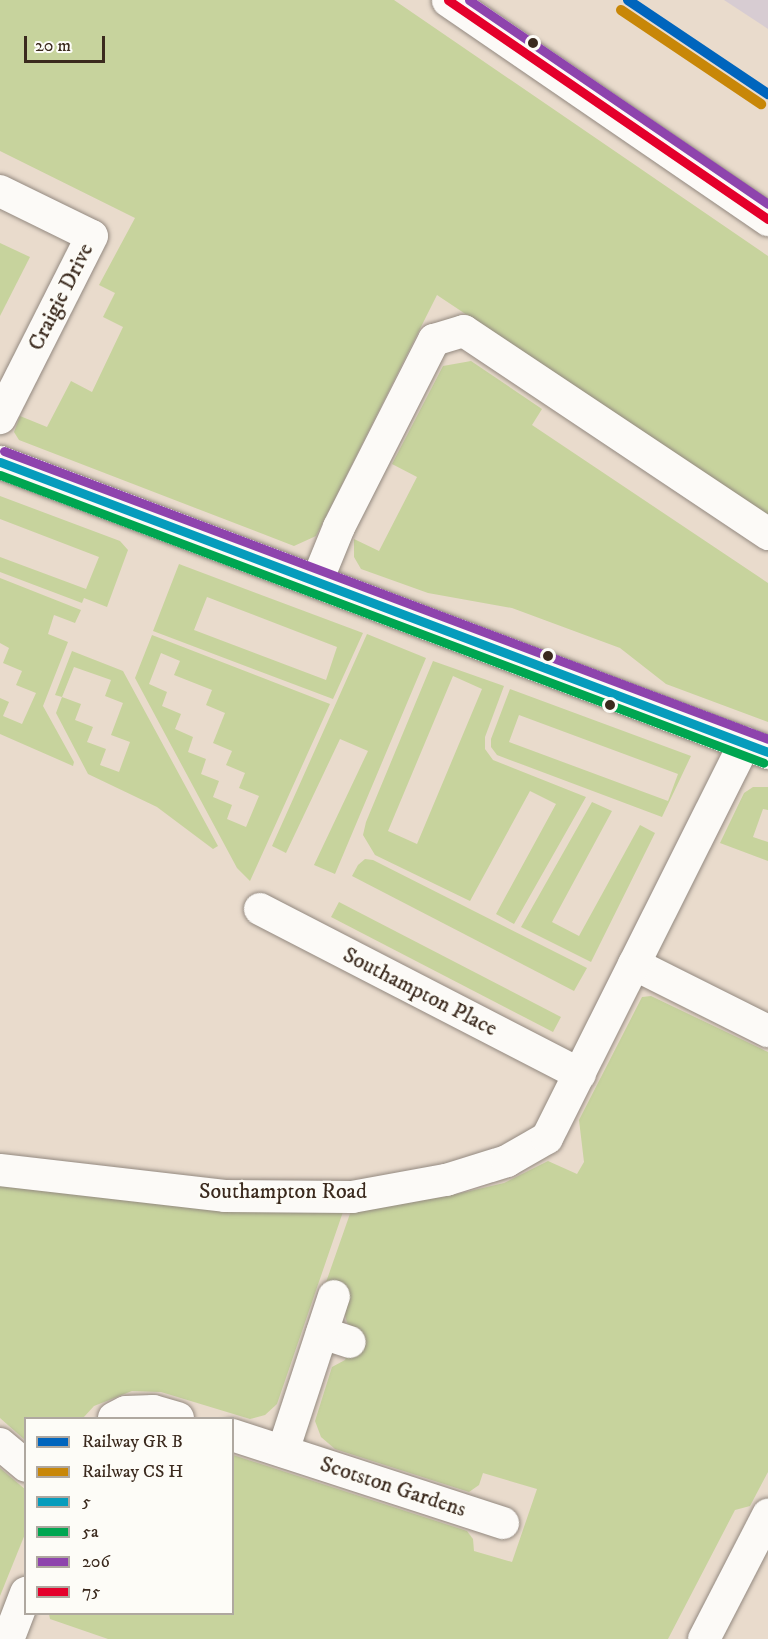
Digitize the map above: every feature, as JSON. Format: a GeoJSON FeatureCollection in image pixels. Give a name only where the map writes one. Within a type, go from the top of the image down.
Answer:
{"type":"FeatureCollection","features":[{"type":"Feature","properties":{"kind":"street"},"geometry":{"type":"LineString","coordinates":[[448,0],[768,219]]}},
{"type":"Feature","properties":{"kind":"street","name":"Craigie Drive"},"geometry":{"type":"LineString","coordinates":[[0,191],[92,236],[0,418]]}},
{"type":"Feature","properties":{"kind":"street"},"geometry":{"type":"LineString","coordinates":[[317,581],[339,527],[434,340],[464,331],[768,534]]}},
{"type":"Feature","properties":{"kind":"street"},"geometry":{"type":"LineString","coordinates":[[0,462],[757,747]]}},
{"type":"Feature","properties":{"kind":"street","name":"Southampton Road"},"geometry":{"type":"LineString","coordinates":[[0,1170],[225,1196],[352,1197],[446,1180],[507,1161],[547,1138],[634,964],[757,747]]}},
{"type":"Feature","properties":{"kind":"street","name":"Southampton Place"},"geometry":{"type":"LineString","coordinates":[[260,909],[580,1074]]}},
{"type":"Feature","properties":{"kind":"street"},"geometry":{"type":"LineString","coordinates":[[634,964],[768,1031]]}},
{"type":"Feature","properties":{"kind":"street"},"geometry":{"type":"LineString","coordinates":[[283,1451],[336,1337],[334,1296]]}},
{"type":"Feature","properties":{"kind":"street"},"geometry":{"type":"LineString","coordinates":[[117,1417],[126,1412],[153,1411],[172,1417]]}},
{"type":"Feature","properties":{"kind":"street","name":"Scotston Gardens"},"geometry":{"type":"LineString","coordinates":[[234,1436],[503,1523]]}},
{"type":"Feature","properties":{"kind":"street"},"geometry":{"type":"LineString","coordinates":[[0,1444],[24,1464]]}},
{"type":"Feature","properties":{"kind":"street"},"geometry":{"type":"LineString","coordinates":[[704,1639],[768,1515]]}},
{"type":"Feature","properties":{"kind":"street"},"geometry":{"type":"LineString","coordinates":[[16,1634],[24,1601]]}},
{"type":"Feature","properties":{"kind":"shaded area"},"geometry":{"type":"Polygon","coordinates":[[[724,0],[768,0],[768,29],[724,0]]]}},
{"type":"Feature","properties":{"kind":"green space"},"geometry":{"type":"Polygon","coordinates":[[[0,0],[394,0],[768,256],[768,516],[437,295],[316,536],[294,546],[19,440],[14,432],[20,416],[47,427],[71,381],[92,392],[123,327],[103,317],[115,293],[99,285],[135,218],[0,151],[0,0]]]}},
{"type":"Feature","properties":{"kind":"green space"},"geometry":{"type":"Polygon","coordinates":[[[0,243],[30,257],[0,316],[0,243]]]}},
{"type":"Feature","properties":{"kind":"green space"},"geometry":{"type":"Polygon","coordinates":[[[471,361],[542,409],[532,425],[768,583],[768,722],[666,684],[620,648],[512,608],[428,593],[361,569],[354,557],[354,539],[379,551],[417,477],[392,464],[443,366],[471,361]]]}},
{"type":"Feature","properties":{"kind":"green space"},"geometry":{"type":"Polygon","coordinates":[[[0,496],[120,541],[128,550],[107,607],[84,598],[82,603],[0,572],[0,557],[86,589],[99,557],[0,519],[0,496]]]}},
{"type":"Feature","properties":{"kind":"green space"},"geometry":{"type":"Polygon","coordinates":[[[179,564],[363,633],[333,699],[153,631],[179,564]],[[207,597],[194,630],[326,680],[337,647],[207,597]]]}},
{"type":"Feature","properties":{"kind":"green space"},"geometry":{"type":"Polygon","coordinates":[[[0,578],[81,610],[75,623],[54,615],[48,634],[68,642],[43,706],[74,762],[73,766],[0,734],[0,698],[9,702],[3,716],[22,724],[36,693],[16,685],[22,671],[3,663],[9,648],[0,643],[0,578]]]}},
{"type":"Feature","properties":{"kind":"green space"},"geometry":{"type":"Polygon","coordinates":[[[367,634],[426,658],[335,874],[314,865],[368,751],[340,739],[286,853],[272,846],[367,634]]]}},
{"type":"Feature","properties":{"kind":"green space"},"geometry":{"type":"Polygon","coordinates":[[[152,635],[330,704],[250,881],[237,868],[135,678],[152,635]],[[161,653],[149,684],[167,692],[162,706],[181,714],[175,729],[193,737],[188,752],[206,759],[201,774],[219,781],[213,797],[232,805],[227,819],[246,827],[259,796],[239,788],[245,773],[226,765],[232,751],[213,743],[225,713],[206,705],[212,690],[174,675],[180,661],[161,653]]]}},
{"type":"Feature","properties":{"kind":"green space"},"geometry":{"type":"Polygon","coordinates":[[[72,651],[123,671],[218,846],[213,849],[157,807],[88,774],[56,713],[62,697],[55,695],[72,651]],[[74,667],[62,697],[81,704],[75,720],[93,727],[87,742],[106,749],[100,765],[119,772],[130,742],[111,735],[123,703],[105,696],[111,680],[74,667]]]}},
{"type":"Feature","properties":{"kind":"green space"},"geometry":{"type":"Polygon","coordinates":[[[433,661],[504,686],[485,737],[485,749],[493,760],[586,797],[514,924],[496,914],[556,804],[530,791],[470,901],[375,855],[363,835],[366,822],[433,661]],[[453,676],[388,831],[417,844],[482,689],[453,676]]]}},
{"type":"Feature","properties":{"kind":"green space"},"geometry":{"type":"Polygon","coordinates":[[[510,689],[691,756],[662,817],[497,755],[491,747],[491,739],[510,689]],[[519,715],[509,742],[668,801],[678,774],[519,715]]]}},
{"type":"Feature","properties":{"kind":"green space"},"geometry":{"type":"Polygon","coordinates":[[[753,787],[768,787],[768,810],[763,809],[753,837],[768,842],[768,861],[720,843],[744,793],[753,787]]]}},
{"type":"Feature","properties":{"kind":"green space"},"geometry":{"type":"Polygon","coordinates":[[[592,802],[612,811],[552,922],[579,936],[640,825],[655,833],[591,962],[521,927],[592,802]]]}},
{"type":"Feature","properties":{"kind":"green space"},"geometry":{"type":"Polygon","coordinates":[[[365,859],[373,860],[587,968],[574,991],[352,876],[358,865],[365,859]]]}},
{"type":"Feature","properties":{"kind":"green space"},"geometry":{"type":"Polygon","coordinates":[[[339,902],[561,1017],[553,1032],[331,917],[339,902]]]}},
{"type":"Feature","properties":{"kind":"green space"},"geometry":{"type":"Polygon","coordinates":[[[651,996],[768,1052],[768,1472],[750,1506],[735,1510],[668,1639],[108,1639],[50,1619],[49,1615],[234,1615],[234,1455],[467,1531],[473,1539],[474,1551],[512,1562],[537,1489],[483,1473],[479,1485],[469,1492],[335,1449],[321,1437],[315,1421],[332,1367],[345,1360],[355,1330],[347,1323],[344,1311],[324,1288],[352,1208],[444,1197],[504,1183],[548,1161],[577,1174],[584,1162],[579,1120],[642,997],[651,996]]]}},
{"type":"Feature","properties":{"kind":"green space"},"geometry":{"type":"Polygon","coordinates":[[[0,1185],[345,1206],[277,1404],[265,1415],[250,1419],[161,1392],[132,1391],[94,1406],[84,1417],[24,1417],[24,1439],[0,1418],[0,1185]]]}},
{"type":"Feature","properties":{"kind":"green space"},"geometry":{"type":"Polygon","coordinates":[[[0,1468],[24,1488],[24,1536],[0,1596],[0,1468]]]}},
{"type":"Feature","properties":{"kind":"transit line","name":"75"},"geometry":{"type":"LineString","coordinates":[[448,0],[768,219]]}},
{"type":"Feature","properties":{"kind":"transit line","name":"206"},"geometry":{"type":"LineString","coordinates":[[469,0],[768,204]]}},
{"type":"Feature","properties":{"kind":"transit line"},"geometry":{"type":"LineString","coordinates":[[628,0],[768,94]]}},
{"type":"Feature","properties":{"kind":"transit line"},"geometry":{"type":"LineString","coordinates":[[621,10],[761,104]]}},
{"type":"Feature","properties":{"kind":"transit line","name":"206"},"geometry":{"type":"LineString","coordinates":[[4,451],[768,739]]}},
{"type":"Feature","properties":{"kind":"transit line","name":"5"},"geometry":{"type":"LineString","coordinates":[[0,462],[768,752]]}},
{"type":"Feature","properties":{"kind":"transit line","name":"5a"},"geometry":{"type":"LineString","coordinates":[[0,475],[764,763]]}}]}
